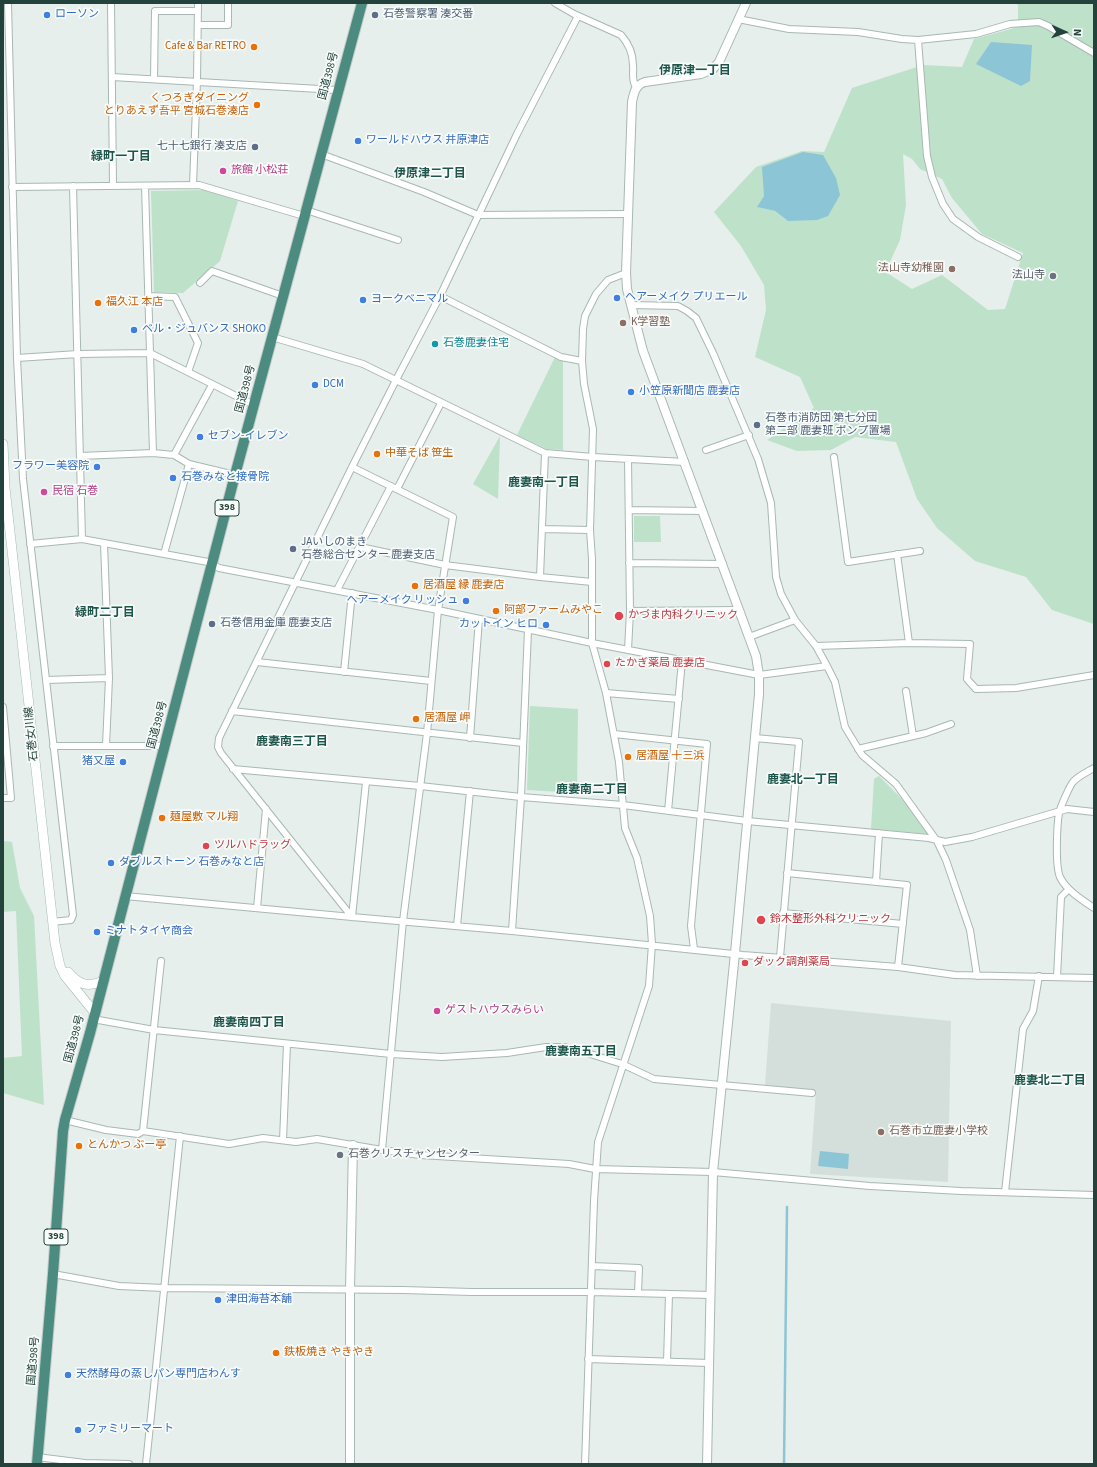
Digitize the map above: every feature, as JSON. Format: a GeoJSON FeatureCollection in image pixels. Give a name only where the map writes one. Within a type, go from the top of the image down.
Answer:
{"type":"FeatureCollection","features":[{"type":"Feature","properties":{"kind":"highway","name":"国道398号"},"geometry":{"type":"LineString","coordinates":[[37,1460],[65,1120],[126,896],[337,90],[362,3]]}},
{"type":"Feature","properties":{"kind":"main road","name":"石巻女川線"},"geometry":{"type":"LineString","coordinates":[[3,444],[9,526],[52,922],[57,955],[65,976],[94,1016]]}},
{"type":"Feature","properties":{"kind":"main road"},"geometry":{"type":"LineString","coordinates":[[57,955],[68,972],[77,982],[92,984],[103,981]]}},
{"type":"Feature","properties":{"kind":"street"},"geometry":{"type":"LineString","coordinates":[[8,3],[12,187],[23,480],[73,915],[71,920],[52,922]]}},
{"type":"Feature","properties":{"kind":"street"},"geometry":{"type":"LineString","coordinates":[[111,3],[113,186]]}},
{"type":"Feature","properties":{"kind":"street"},"geometry":{"type":"LineString","coordinates":[[193,185],[198,3]]}},
{"type":"Feature","properties":{"kind":"street"},"geometry":{"type":"LineString","coordinates":[[198,25],[228,25],[228,3]]}},
{"type":"Feature","properties":{"kind":"street"},"geometry":{"type":"LineString","coordinates":[[555,3],[578,16],[621,35],[627,41],[632,50],[634,84],[636,87]]}},
{"type":"Feature","properties":{"kind":"street"},"geometry":{"type":"LineString","coordinates":[[707,1464],[713,1172],[755,738],[759,675],[756,656],[644,351],[627,288],[626,273],[632,102],[636,87],[640,83],[693,76],[713,69],[719,62],[746,3]]}},
{"type":"Feature","properties":{"kind":"street"},"geometry":{"type":"LineString","coordinates":[[154,79],[155,11],[198,11]]}},
{"type":"Feature","properties":{"kind":"street"},"geometry":{"type":"LineString","coordinates":[[352,917],[221,753],[218,747],[219,738],[296,584],[352,467],[440,296],[517,134],[578,16]]}},
{"type":"Feature","properties":{"kind":"street"},"geometry":{"type":"LineString","coordinates":[[738,19],[789,29],[858,32],[918,40],[976,34],[1010,24],[1039,22],[1094,53]]}},
{"type":"Feature","properties":{"kind":"street"},"geometry":{"type":"LineString","coordinates":[[918,40],[927,156],[932,178],[943,204],[953,219],[978,237],[1018,257]]}},
{"type":"Feature","properties":{"kind":"street"},"geometry":{"type":"LineString","coordinates":[[112,77],[337,90]]}},
{"type":"Feature","properties":{"kind":"street"},"geometry":{"type":"LineString","coordinates":[[321,154],[424,192],[478,215],[628,214]]}},
{"type":"Feature","properties":{"kind":"street"},"geometry":{"type":"LineString","coordinates":[[12,187],[198,185],[305,213],[398,240]]}},
{"type":"Feature","properties":{"kind":"street"},"geometry":{"type":"LineString","coordinates":[[73,186],[82,539]]}},
{"type":"Feature","properties":{"kind":"street"},"geometry":{"type":"LineString","coordinates":[[145,186],[153,453]]}},
{"type":"Feature","properties":{"kind":"street"},"geometry":{"type":"LineString","coordinates":[[200,283],[212,271],[283,296]]}},
{"type":"Feature","properties":{"kind":"street"},"geometry":{"type":"LineString","coordinates":[[585,1464],[595,1169],[598,1142],[648,986],[652,944],[650,916],[637,858],[625,828],[620,762],[606,693],[592,643],[590,530],[593,429],[584,384],[582,361],[583,329],[588,308],[596,294],[608,280],[626,273]]}},
{"type":"Feature","properties":{"kind":"street"},"geometry":{"type":"LineString","coordinates":[[148,296],[175,297],[198,343],[188,372]]}},
{"type":"Feature","properties":{"kind":"street"},"geometry":{"type":"LineString","coordinates":[[440,296],[561,357],[582,361]]}},
{"type":"Feature","properties":{"kind":"street"},"geometry":{"type":"LineString","coordinates":[[631,305],[678,306],[696,318],[712,349],[749,435],[771,503],[776,577],[781,594],[795,620],[816,646],[827,666],[835,682],[845,727],[862,755],[896,784],[937,841],[946,860],[970,930],[977,976]]}},
{"type":"Feature","properties":{"kind":"street"},"geometry":{"type":"LineString","coordinates":[[272,337],[363,364],[544,453],[685,462]]}},
{"type":"Feature","properties":{"kind":"street"},"geometry":{"type":"LineString","coordinates":[[18,358],[78,354],[150,353],[254,405]]}},
{"type":"Feature","properties":{"kind":"street"},"geometry":{"type":"LineString","coordinates":[[174,455],[212,385]]}},
{"type":"Feature","properties":{"kind":"street"},"geometry":{"type":"LineString","coordinates":[[397,489],[441,403]]}},
{"type":"Feature","properties":{"kind":"street"},"geometry":{"type":"LineString","coordinates":[[706,450],[749,435]]}},
{"type":"Feature","properties":{"kind":"street"},"geometry":{"type":"LineString","coordinates":[[80,456],[153,453],[174,455],[188,464],[235,476]]}},
{"type":"Feature","properties":{"kind":"street"},"geometry":{"type":"LineString","coordinates":[[540,577],[544,453]]}},
{"type":"Feature","properties":{"kind":"street"},"geometry":{"type":"LineString","coordinates":[[834,457],[848,562],[920,551]]}},
{"type":"Feature","properties":{"kind":"street"},"geometry":{"type":"LineString","coordinates":[[628,459],[630,611],[628,650]]}},
{"type":"Feature","properties":{"kind":"street"},"geometry":{"type":"LineString","coordinates":[[164,554],[188,464]]}},
{"type":"Feature","properties":{"kind":"street"},"geometry":{"type":"LineString","coordinates":[[352,467],[452,517],[438,610],[427,733],[403,921],[382,1150]]}},
{"type":"Feature","properties":{"kind":"street"},"geometry":{"type":"LineString","coordinates":[[337,590],[391,486]]}},
{"type":"Feature","properties":{"kind":"street"},"geometry":{"type":"LineString","coordinates":[[629,510],[703,511]]}},
{"type":"Feature","properties":{"kind":"street"},"geometry":{"type":"LineString","coordinates":[[542,529],[590,530]]}},
{"type":"Feature","properties":{"kind":"street"},"geometry":{"type":"LineString","coordinates":[[30,544],[82,539],[212,564],[219,568],[296,584],[337,590],[592,643],[759,675],[827,666]]}},
{"type":"Feature","properties":{"kind":"street"},"geometry":{"type":"LineString","coordinates":[[104,543],[109,678],[106,746]]}},
{"type":"Feature","properties":{"kind":"street"},"geometry":{"type":"LineString","coordinates":[[360,547],[445,565],[592,582]]}},
{"type":"Feature","properties":{"kind":"street"},"geometry":{"type":"LineString","coordinates":[[898,554],[909,643]]}},
{"type":"Feature","properties":{"kind":"street"},"geometry":{"type":"LineString","coordinates":[[629,563],[722,564]]}},
{"type":"Feature","properties":{"kind":"street"},"geometry":{"type":"LineString","coordinates":[[344,672],[352,593]]}},
{"type":"Feature","properties":{"kind":"street"},"geometry":{"type":"LineString","coordinates":[[630,611],[739,610]]}},
{"type":"Feature","properties":{"kind":"street"},"geometry":{"type":"LineString","coordinates":[[470,738],[479,619]]}},
{"type":"Feature","properties":{"kind":"street"},"geometry":{"type":"LineString","coordinates":[[749,637],[795,620]]}},
{"type":"Feature","properties":{"kind":"street"},"geometry":{"type":"LineString","coordinates":[[512,931],[521,797],[528,630]]}},
{"type":"Feature","properties":{"kind":"street"},"geometry":{"type":"LineString","coordinates":[[816,646],[909,643],[970,644],[967,679],[976,688],[1016,688],[1094,675]]}},
{"type":"Feature","properties":{"kind":"street"},"geometry":{"type":"LineString","coordinates":[[668,811],[682,661]]}},
{"type":"Feature","properties":{"kind":"street"},"geometry":{"type":"LineString","coordinates":[[257,662],[431,681]]}},
{"type":"Feature","properties":{"kind":"street"},"geometry":{"type":"LineString","coordinates":[[46,680],[109,678]]}},
{"type":"Feature","properties":{"kind":"street"},"geometry":{"type":"LineString","coordinates":[[906,692],[913,736]]}},
{"type":"Feature","properties":{"kind":"street"},"geometry":{"type":"LineString","coordinates":[[606,693],[679,699]]}},
{"type":"Feature","properties":{"kind":"street"},"geometry":{"type":"LineString","coordinates":[[3,707],[11,798],[3,798]]}},
{"type":"Feature","properties":{"kind":"street"},"geometry":{"type":"LineString","coordinates":[[232,712],[523,744]]}},
{"type":"Feature","properties":{"kind":"street"},"geometry":{"type":"LineString","coordinates":[[858,748],[926,733],[951,724]]}},
{"type":"Feature","properties":{"kind":"street"},"geometry":{"type":"LineString","coordinates":[[614,734],[707,744],[691,926],[694,949]]}},
{"type":"Feature","properties":{"kind":"street"},"geometry":{"type":"LineString","coordinates":[[755,738],[800,742],[780,957]]}},
{"type":"Feature","properties":{"kind":"street"},"geometry":{"type":"LineString","coordinates":[[53,746],[165,746]]}},
{"type":"Feature","properties":{"kind":"street"},"geometry":{"type":"LineString","coordinates":[[1094,768],[1085,772],[1073,782],[1059,812],[1056,861],[1060,877],[1069,889],[1094,908]]}},
{"type":"Feature","properties":{"kind":"street"},"geometry":{"type":"LineString","coordinates":[[233,769],[521,797],[623,805],[747,821],[929,838],[945,842],[972,837],[1067,809],[1094,812]]}},
{"type":"Feature","properties":{"kind":"street"},"geometry":{"type":"LineString","coordinates":[[352,917],[366,782]]}},
{"type":"Feature","properties":{"kind":"street"},"geometry":{"type":"LineString","coordinates":[[457,926],[470,791]]}},
{"type":"Feature","properties":{"kind":"street"},"geometry":{"type":"LineString","coordinates":[[257,908],[266,809]]}},
{"type":"Feature","properties":{"kind":"street"},"geometry":{"type":"LineString","coordinates":[[876,882],[879,833]]}},
{"type":"Feature","properties":{"kind":"street"},"geometry":{"type":"LineString","coordinates":[[787,873],[907,885],[898,967]]}},
{"type":"Feature","properties":{"kind":"street"},"geometry":{"type":"LineString","coordinates":[[1057,977],[1061,897],[1069,889]]}},
{"type":"Feature","properties":{"kind":"street"},"geometry":{"type":"LineString","coordinates":[[126,896],[898,967],[955,975],[1094,978]]}},
{"type":"Feature","properties":{"kind":"street"},"geometry":{"type":"LineString","coordinates":[[784,913],[903,924]]}},
{"type":"Feature","properties":{"kind":"street"},"geometry":{"type":"LineString","coordinates":[[143,1131],[161,961]]}},
{"type":"Feature","properties":{"kind":"street"},"geometry":{"type":"LineString","coordinates":[[1005,1192],[1023,1030],[1033,1011],[1039,976]]}},
{"type":"Feature","properties":{"kind":"street"},"geometry":{"type":"LineString","coordinates":[[94,1016],[154,1030],[391,1054],[442,1057],[507,1053],[546,1047],[564,1048],[584,1052],[622,1064],[654,1079],[812,1093]]}},
{"type":"Feature","properties":{"kind":"street"},"geometry":{"type":"LineString","coordinates":[[283,1140],[287,1044]]}},
{"type":"Feature","properties":{"kind":"street"},"geometry":{"type":"LineString","coordinates":[[65,1120],[106,1130],[138,1134],[143,1131],[229,1144],[263,1138],[296,1142],[318,1139],[420,1155],[568,1164],[595,1169],[713,1172],[870,1186],[1094,1195]]}},
{"type":"Feature","properties":{"kind":"street"},"geometry":{"type":"LineString","coordinates":[[146,1464],[180,1136]]}},
{"type":"Feature","properties":{"kind":"street"},"geometry":{"type":"LineString","coordinates":[[350,1464],[350,1290],[353,1145]]}},
{"type":"Feature","properties":{"kind":"street"},"geometry":{"type":"LineString","coordinates":[[592,1266],[639,1268],[638,1293]]}},
{"type":"Feature","properties":{"kind":"street"},"geometry":{"type":"LineString","coordinates":[[53,1274],[119,1286],[164,1288],[591,1292],[711,1295]]}},
{"type":"Feature","properties":{"kind":"street"},"geometry":{"type":"LineString","coordinates":[[667,1362],[668,1294]]}},
{"type":"Feature","properties":{"kind":"street"},"geometry":{"type":"LineString","coordinates":[[588,1359],[709,1363]]}},
{"type":"Feature","properties":{"kind":"street"},"geometry":{"type":"LineString","coordinates":[[37,1460],[129,1464]]}},
{"type":"Feature","properties":{"kind":"shaded area","name":"石巻市立鹿妻小学校"},"geometry":{"type":"Polygon","coordinates":[[[771,1003],[951,1021],[948,1182],[810,1174],[816,1091],[765,1085],[771,1003]]]}},
{"type":"Feature","properties":{"kind":"green space"},"geometry":{"type":"Polygon","coordinates":[[[1016,3],[1094,3],[1094,624],[1052,610],[1026,577],[975,561],[937,528],[917,499],[896,442],[855,437],[831,450],[797,451],[767,440],[814,408],[800,377],[755,357],[766,310],[764,285],[741,246],[714,212],[756,167],[802,151],[824,152],[852,88],[923,65],[962,67],[974,39],[1018,27],[1018,5],[1016,3]],[[903,154],[906,205],[900,240],[888,266],[887,273],[912,289],[942,275],[988,310],[1005,309],[1023,253],[982,234],[952,198],[942,179],[920,169],[912,159],[903,154]],[[764,196],[758,207],[775,211],[788,221],[764,196]]]}},
{"type":"Feature","properties":{"kind":"green space"},"geometry":{"type":"Polygon","coordinates":[[[206,190],[238,201],[220,261],[183,293],[154,292],[151,191],[206,190]]]}},
{"type":"Feature","properties":{"kind":"green space"},"geometry":{"type":"Polygon","coordinates":[[[555,357],[563,361],[563,450],[546,449],[517,435],[555,357]]]}},
{"type":"Feature","properties":{"kind":"green space"},"geometry":{"type":"Polygon","coordinates":[[[500,436],[498,499],[473,484],[500,436]]]}},
{"type":"Feature","properties":{"kind":"green space"},"geometry":{"type":"Polygon","coordinates":[[[634,516],[660,516],[661,542],[634,542],[634,516]]]}},
{"type":"Feature","properties":{"kind":"green space"},"geometry":{"type":"Polygon","coordinates":[[[530,706],[578,709],[577,793],[527,790],[530,706]]]}},
{"type":"Feature","properties":{"kind":"green space"},"geometry":{"type":"Polygon","coordinates":[[[879,776],[903,800],[928,834],[871,829],[874,779],[879,776]]]}},
{"type":"Feature","properties":{"kind":"green space"},"geometry":{"type":"Polygon","coordinates":[[[3,841],[12,842],[20,888],[34,916],[44,1105],[3,1093],[3,1058],[22,1056],[16,911],[3,912],[3,841]]]}},
{"type":"Feature","properties":{"kind":"water"},"geometry":{"type":"Polygon","coordinates":[[[991,42],[1032,45],[1030,81],[1021,86],[976,64],[991,42]]]}},
{"type":"Feature","properties":{"kind":"water"},"geometry":{"type":"Polygon","coordinates":[[[803,152],[823,155],[836,178],[840,195],[828,216],[817,220],[788,221],[775,211],[757,207],[764,196],[762,167],[803,152]]]}},
{"type":"Feature","properties":{"kind":"water"},"geometry":{"type":"Polygon","coordinates":[[[820,1151],[849,1154],[848,1169],[818,1166],[820,1151]]]}},
{"type":"Feature","properties":{"kind":"waterway"},"geometry":{"type":"LineString","coordinates":[[784,1464],[787,1207]]}},
{"type":"Feature","properties":{"kind":"place","name":"ローソン"},"geometry":{"type":"Point","coordinates":[47,15]}},
{"type":"Feature","properties":{"kind":"place","name":"石巻警察署 湊交番"},"geometry":{"type":"Point","coordinates":[375,15]}},
{"type":"Feature","properties":{"kind":"place","name":"Cafe & Bar RETRO"},"geometry":{"type":"Point","coordinates":[254,47]}},
{"type":"Feature","properties":{"kind":"place","name":"くつろぎダイニング とりあえず吾平 宮城石巻湊店"},"geometry":{"type":"Point","coordinates":[257,105]}},
{"type":"Feature","properties":{"kind":"place","name":"ワールドハウス 井原津店"},"geometry":{"type":"Point","coordinates":[358,141]}},
{"type":"Feature","properties":{"kind":"place","name":"七十七銀行 湊支店"},"geometry":{"type":"Point","coordinates":[255,147]}},
{"type":"Feature","properties":{"kind":"place","name":"旅館 小松荘"},"geometry":{"type":"Point","coordinates":[223,171]}},
{"type":"Feature","properties":{"kind":"place","name":"法山寺幼稚園"},"geometry":{"type":"Point","coordinates":[952,269]}},
{"type":"Feature","properties":{"kind":"place","name":"法山寺"},"geometry":{"type":"Point","coordinates":[1053,276]}},
{"type":"Feature","properties":{"kind":"place","name":"ヘアーメイク プリエール"},"geometry":{"type":"Point","coordinates":[617,298]}},
{"type":"Feature","properties":{"kind":"place","name":"ヨークベニマル"},"geometry":{"type":"Point","coordinates":[363,300]}},
{"type":"Feature","properties":{"kind":"place","name":"福久江 本店"},"geometry":{"type":"Point","coordinates":[98,303]}},
{"type":"Feature","properties":{"kind":"place","name":"K学習塾"},"geometry":{"type":"Point","coordinates":[623,323]}},
{"type":"Feature","properties":{"kind":"place","name":"ベル・ジュバンス SHOKO"},"geometry":{"type":"Point","coordinates":[134,330]}},
{"type":"Feature","properties":{"kind":"place","name":"石巻鹿妻住宅"},"geometry":{"type":"Point","coordinates":[435,344]}},
{"type":"Feature","properties":{"kind":"place","name":"DCM"},"geometry":{"type":"Point","coordinates":[315,385]}},
{"type":"Feature","properties":{"kind":"place","name":"小笠原新聞店 鹿妻店"},"geometry":{"type":"Point","coordinates":[631,392]}},
{"type":"Feature","properties":{"kind":"place","name":"石巻市消防団 第七分団 第二部 鹿妻班 ポンプ置場"},"geometry":{"type":"Point","coordinates":[757,425]}},
{"type":"Feature","properties":{"kind":"place","name":"セブン-イレブン"},"geometry":{"type":"Point","coordinates":[200,437]}},
{"type":"Feature","properties":{"kind":"place","name":"中華そば 笹生"},"geometry":{"type":"Point","coordinates":[377,454]}},
{"type":"Feature","properties":{"kind":"place","name":"フラワー美容院"},"geometry":{"type":"Point","coordinates":[97,467]}},
{"type":"Feature","properties":{"kind":"place","name":"石巻みなと接骨院"},"geometry":{"type":"Point","coordinates":[173,478]}},
{"type":"Feature","properties":{"kind":"place","name":"民宿 石巻"},"geometry":{"type":"Point","coordinates":[44,492]}},
{"type":"Feature","properties":{"kind":"place","name":"JAいしのまき 石巻総合センター 鹿妻支店"},"geometry":{"type":"Point","coordinates":[293,549]}},
{"type":"Feature","properties":{"kind":"place","name":"居酒屋 縁 鹿妻店"},"geometry":{"type":"Point","coordinates":[415,586]}},
{"type":"Feature","properties":{"kind":"place","name":"ヘアーメイク リッシュ"},"geometry":{"type":"Point","coordinates":[466,601]}},
{"type":"Feature","properties":{"kind":"place","name":"阿部ファームみやこ"},"geometry":{"type":"Point","coordinates":[496,611]}},
{"type":"Feature","properties":{"kind":"place","name":"かづま内科クリニック"},"geometry":{"type":"Point","coordinates":[619,616]}},
{"type":"Feature","properties":{"kind":"place","name":"石巻信用金庫 鹿妻支店"},"geometry":{"type":"Point","coordinates":[212,624]}},
{"type":"Feature","properties":{"kind":"place","name":"カットイン ヒロ"},"geometry":{"type":"Point","coordinates":[546,625]}},
{"type":"Feature","properties":{"kind":"place","name":"たかぎ薬局 鹿妻店"},"geometry":{"type":"Point","coordinates":[607,664]}},
{"type":"Feature","properties":{"kind":"place","name":"居酒屋 岬"},"geometry":{"type":"Point","coordinates":[416,719]}},
{"type":"Feature","properties":{"kind":"place","name":"居酒屋 十三浜"},"geometry":{"type":"Point","coordinates":[628,757]}},
{"type":"Feature","properties":{"kind":"place","name":"猪又屋"},"geometry":{"type":"Point","coordinates":[123,762]}},
{"type":"Feature","properties":{"kind":"place","name":"麺屋敷 マル翔"},"geometry":{"type":"Point","coordinates":[162,818]}},
{"type":"Feature","properties":{"kind":"place","name":"ツルハドラッグ"},"geometry":{"type":"Point","coordinates":[206,846]}},
{"type":"Feature","properties":{"kind":"place","name":"ダブルストーン 石巻みなと店"},"geometry":{"type":"Point","coordinates":[111,863]}},
{"type":"Feature","properties":{"kind":"place","name":"鈴木整形外科クリニック"},"geometry":{"type":"Point","coordinates":[761,920]}},
{"type":"Feature","properties":{"kind":"place","name":"ミナトタイヤ商会"},"geometry":{"type":"Point","coordinates":[97,932]}},
{"type":"Feature","properties":{"kind":"place","name":"ダック調剤薬局"},"geometry":{"type":"Point","coordinates":[745,963]}},
{"type":"Feature","properties":{"kind":"place","name":"ゲストハウスみらい"},"geometry":{"type":"Point","coordinates":[437,1011]}},
{"type":"Feature","properties":{"kind":"place","name":"石巻市立鹿妻小学校"},"geometry":{"type":"Point","coordinates":[881,1132]}},
{"type":"Feature","properties":{"kind":"place","name":"とんかつ ぶー亭"},"geometry":{"type":"Point","coordinates":[79,1146]}},
{"type":"Feature","properties":{"kind":"place","name":"石巻クリスチャンセンター"},"geometry":{"type":"Point","coordinates":[340,1155]}},
{"type":"Feature","properties":{"kind":"place","name":"津田海苔本舗"},"geometry":{"type":"Point","coordinates":[218,1300]}},
{"type":"Feature","properties":{"kind":"place","name":"鉄板焼き やきやき"},"geometry":{"type":"Point","coordinates":[276,1353]}},
{"type":"Feature","properties":{"kind":"place","name":"天然酵母の蒸しパン専門店わんす"},"geometry":{"type":"Point","coordinates":[68,1375]}},
{"type":"Feature","properties":{"kind":"place","name":"ファミリーマート"},"geometry":{"type":"Point","coordinates":[78,1430]}},
{"type":"Feature","properties":{"kind":"district","name":"伊原津一丁目"},"geometry":{"type":"Point","coordinates":[695,71]}},
{"type":"Feature","properties":{"kind":"district","name":"緑町一丁目"},"geometry":{"type":"Point","coordinates":[121,157]}},
{"type":"Feature","properties":{"kind":"district","name":"伊原津二丁目"},"geometry":{"type":"Point","coordinates":[430,174]}},
{"type":"Feature","properties":{"kind":"district","name":"鹿妻南一丁目"},"geometry":{"type":"Point","coordinates":[544,483]}},
{"type":"Feature","properties":{"kind":"district","name":"緑町二丁目"},"geometry":{"type":"Point","coordinates":[105,613]}},
{"type":"Feature","properties":{"kind":"district","name":"鹿妻南三丁目"},"geometry":{"type":"Point","coordinates":[292,742]}},
{"type":"Feature","properties":{"kind":"district","name":"鹿妻北一丁目"},"geometry":{"type":"Point","coordinates":[803,780]}},
{"type":"Feature","properties":{"kind":"district","name":"鹿妻南二丁目"},"geometry":{"type":"Point","coordinates":[592,790]}},
{"type":"Feature","properties":{"kind":"district","name":"鹿妻南四丁目"},"geometry":{"type":"Point","coordinates":[249,1023]}},
{"type":"Feature","properties":{"kind":"district","name":"鹿妻南五丁目"},"geometry":{"type":"Point","coordinates":[581,1052]}},
{"type":"Feature","properties":{"kind":"district","name":"鹿妻北二丁目"},"geometry":{"type":"Point","coordinates":[1050,1081]}}]}
